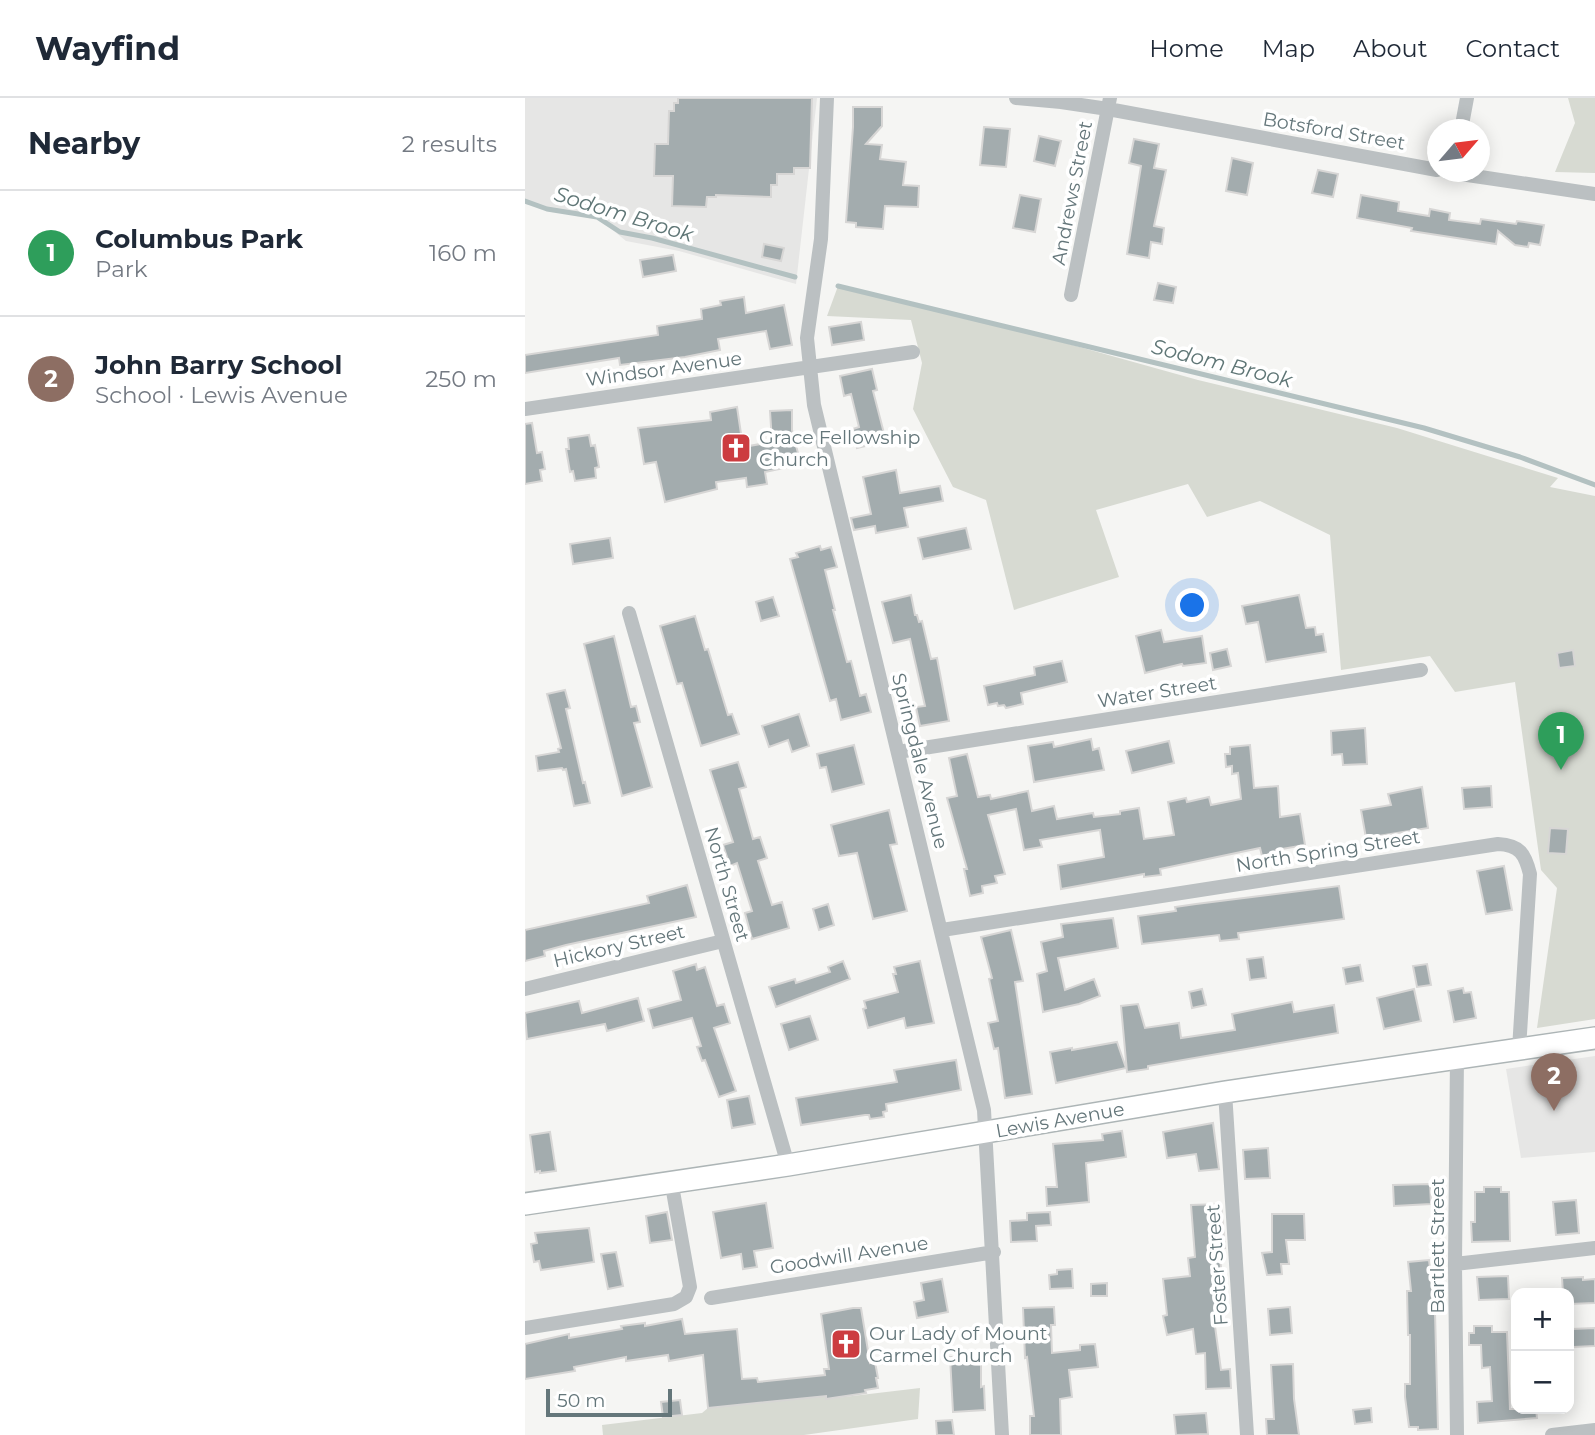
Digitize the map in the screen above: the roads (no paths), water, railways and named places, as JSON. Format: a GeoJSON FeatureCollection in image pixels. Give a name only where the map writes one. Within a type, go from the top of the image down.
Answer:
{"type":"FeatureCollection","features":[{"type":"Feature","properties":{"kind":"main road","name":"Lewis Avenue"},"geometry":{"type":"LineString","coordinates":[[525,1204],[671,1180],[788,1165],[1457,1056],[1595,1038]]}},
{"type":"Feature","properties":{"kind":"street","name":"Springdale Avenue"},"geometry":{"type":"LineString","coordinates":[[827,98],[824,204],[807,338],[808,367],[814,405],[979,1086],[986,1132],[989,1218],[994,1252],[1002,1435]]}},
{"type":"Feature","properties":{"kind":"street","name":"Botsford Street"},"geometry":{"type":"LineString","coordinates":[[1016,98],[1109,103],[1427,168]]}},
{"type":"Feature","properties":{"kind":"street"},"geometry":{"type":"LineString","coordinates":[[1463,119],[1467,98]]}},
{"type":"Feature","properties":{"kind":"street","name":"Andrews Street"},"geometry":{"type":"LineString","coordinates":[[1071,295],[1109,103]]}},
{"type":"Feature","properties":{"kind":"street"},"geometry":{"type":"LineString","coordinates":[[1490,178],[1595,194]]}},
{"type":"Feature","properties":{"kind":"street","name":"Windsor Avenue"},"geometry":{"type":"LineString","coordinates":[[525,409],[913,352]]}},
{"type":"Feature","properties":{"kind":"street","name":"North Street"},"geometry":{"type":"LineString","coordinates":[[629,613],[788,1165]]}},
{"type":"Feature","properties":{"kind":"street","name":"Water Street"},"geometry":{"type":"LineString","coordinates":[[898,752],[1421,670]]}},
{"type":"Feature","properties":{"kind":"street","name":"North Spring Street"},"geometry":{"type":"LineString","coordinates":[[941,930],[1498,844],[1511,845],[1521,852],[1527,861],[1530,874],[1519,1049]]}},
{"type":"Feature","properties":{"kind":"street","name":"Hickory Street"},"geometry":{"type":"LineString","coordinates":[[525,989],[723,941]]}},
{"type":"Feature","properties":{"kind":"street","name":"Bartlett Street"},"geometry":{"type":"LineString","coordinates":[[1457,1056],[1457,1435]]}},
{"type":"Feature","properties":{"kind":"street","name":"Foster Street"},"geometry":{"type":"LineString","coordinates":[[1225,1092],[1247,1435]]}},
{"type":"Feature","properties":{"kind":"street"},"geometry":{"type":"LineString","coordinates":[[525,1328],[674,1304],[683,1300],[690,1287],[671,1180]]}},
{"type":"Feature","properties":{"kind":"street"},"geometry":{"type":"LineString","coordinates":[[1455,1264],[1595,1248]]}},
{"type":"Feature","properties":{"kind":"street","name":"Goodwill Avenue"},"geometry":{"type":"LineString","coordinates":[[711,1297],[994,1252]]}},
{"type":"Feature","properties":{"kind":"street"},"geometry":{"type":"LineString","coordinates":[[1552,1435],[1595,1430]]}},
{"type":"Feature","properties":{"kind":"waterway","name":"Sodom Brook"},"geometry":{"type":"LineString","coordinates":[[525,201],[547,209],[597,217],[620,232],[652,238],[795,277]]}},
{"type":"Feature","properties":{"kind":"waterway","name":"Sodom Brook"},"geometry":{"type":"LineString","coordinates":[[838,286],[1424,428],[1520,457],[1595,485]]}},
{"type":"Feature","properties":{"kind":"place","name":"Grace Fellowship Church"},"geometry":{"type":"Point","coordinates":[736,448]}},
{"type":"Feature","properties":{"kind":"place","name":"Columbus Park"},"geometry":{"type":"Point","coordinates":[1561,770]}},
{"type":"Feature","properties":{"kind":"place","name":"John Barry School"},"geometry":{"type":"Point","coordinates":[1554,1111]}},
{"type":"Feature","properties":{"kind":"place","name":"Our Lady of Mount Carmel Church"},"geometry":{"type":"Point","coordinates":[846,1344]}}]}
